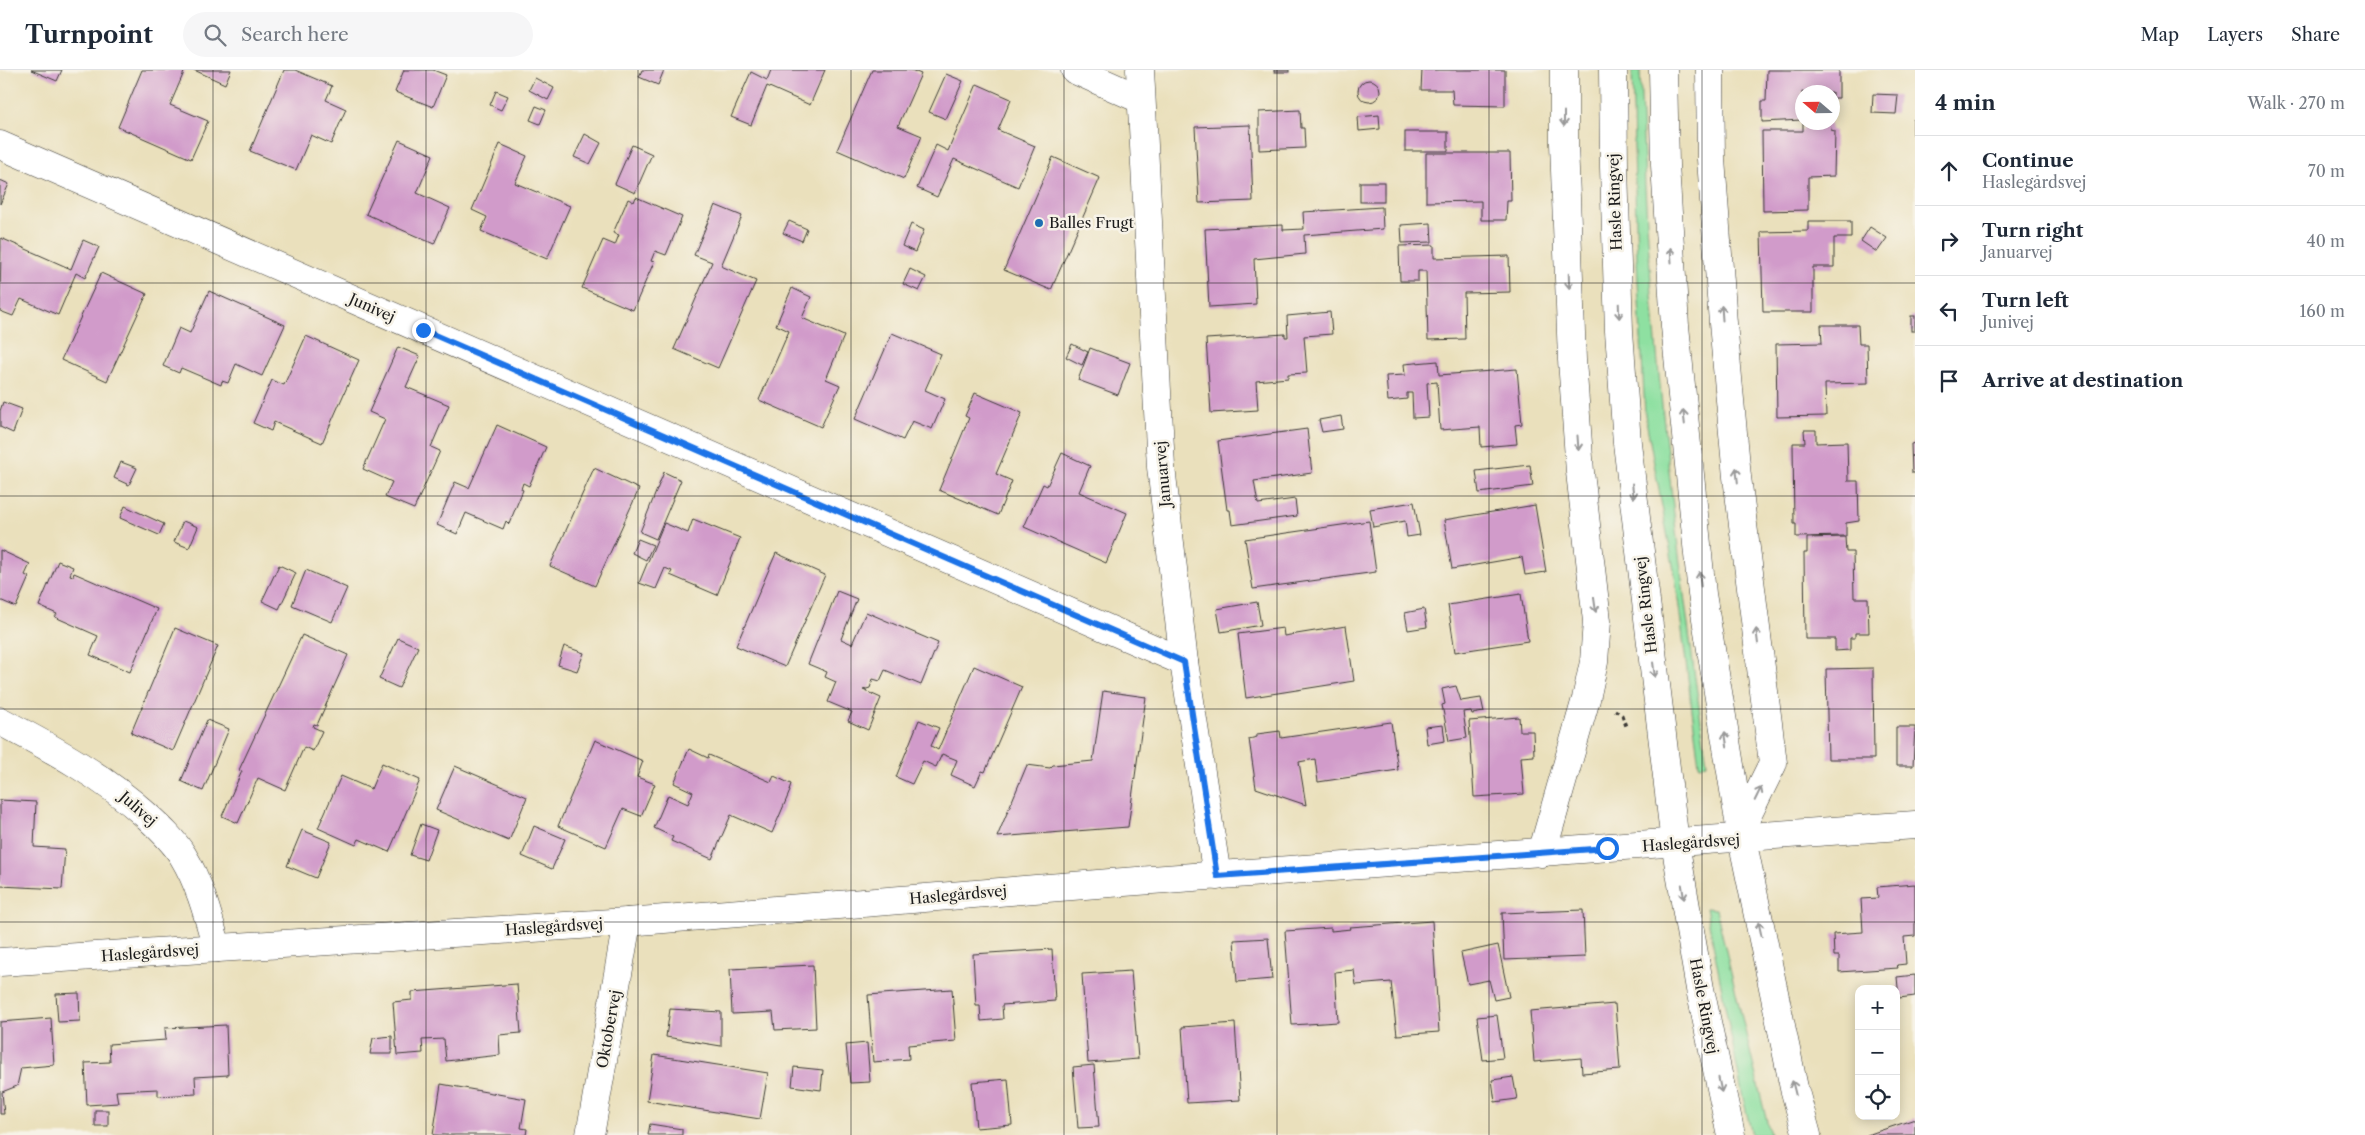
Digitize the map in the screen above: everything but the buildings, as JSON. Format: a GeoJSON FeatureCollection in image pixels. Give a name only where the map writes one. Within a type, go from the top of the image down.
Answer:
{"type":"FeatureCollection","features":[{"type":"Feature","properties":{"kind":"street"},"geometry":{"type":"LineString","coordinates":[[1075,70],[1140,99]]}},
{"type":"Feature","properties":{"kind":"street","name":"Januarvej"},"geometry":{"type":"LineString","coordinates":[[1140,70],[1140,99],[1162,468],[1184,662],[1217,876]]}},
{"type":"Feature","properties":{"kind":"street"},"geometry":{"type":"LineString","coordinates":[[1542,853],[1586,699],[1594,662],[1597,621],[1580,472],[1572,360],[1564,143],[1564,70]]}},
{"type":"Feature","properties":{"kind":"street","name":"Hasle Ringvej"},"geometry":{"type":"LineString","coordinates":[[1613,70],[1619,331],[1627,443],[1675,843],[1700,989],[1731,1135]]}},
{"type":"Feature","properties":{"kind":"street"},"geometry":{"type":"LineString","coordinates":[[1662,70],[1665,165],[1675,326],[1702,594],[1742,839],[1794,1088],[1807,1135]]}},
{"type":"Feature","properties":{"kind":"street"},"geometry":{"type":"LineString","coordinates":[[1710,70],[1711,159],[1737,477],[1773,763],[1744,822],[1742,839]]}},
{"type":"Feature","properties":{"kind":"street","name":"Junivej"},"geometry":{"type":"LineString","coordinates":[[0,145],[1184,662]]}},
{"type":"Feature","properties":{"kind":"street","name":"Julivej"},"geometry":{"type":"LineString","coordinates":[[0,721],[86,768],[119,792],[160,828],[182,854],[196,880],[218,948]]}},
{"type":"Feature","properties":{"kind":"street","name":"Haslegårdsvej"},"geometry":{"type":"LineString","coordinates":[[0,962],[627,922],[1217,876],[1915,825]]}},
{"type":"Feature","properties":{"kind":"street","name":"Oktobervej"},"geometry":{"type":"LineString","coordinates":[[590,1135],[627,922]]}},
{"type":"Feature","properties":{"kind":"green space"},"geometry":{"type":"Polygon","coordinates":[[[1632,70],[1640,70],[1649,260],[1655,332],[1678,548],[1707,764],[1699,765],[1675,576],[1645,415],[1637,262],[1632,70]]]}},
{"type":"Feature","properties":{"kind":"green space"},"geometry":{"type":"Polygon","coordinates":[[[1706,908],[1716,909],[1770,1135],[1752,1135],[1706,908]]]}},
{"type":"Feature","properties":{"kind":"place","name":"Balles Frugt"},"geometry":{"type":"Point","coordinates":[1039,223]}},
{"type":"Feature","properties":{"kind":"route"},"geometry":{"type":"LineString","coordinates":[[423,330],[1184,662],[1217,876],[1607,848]]}}]}
